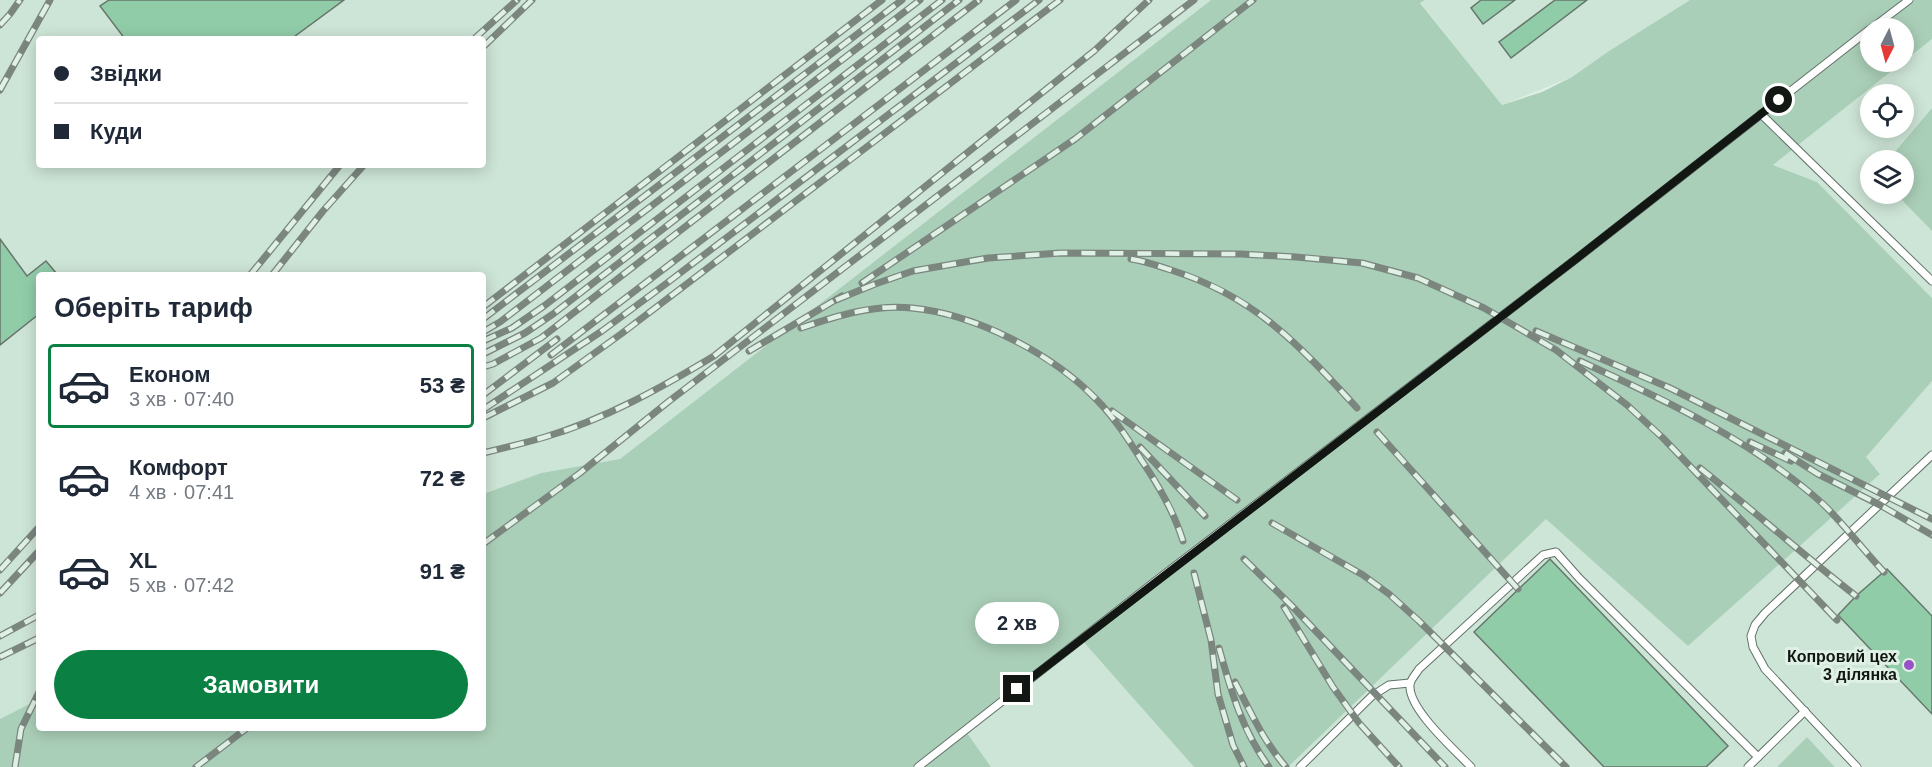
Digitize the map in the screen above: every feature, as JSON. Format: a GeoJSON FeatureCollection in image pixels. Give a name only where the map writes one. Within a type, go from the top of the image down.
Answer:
{"type":"FeatureCollection","features":[{"type":"Feature","properties":{"kind":"lane"},"geometry":{"type":"LineString","coordinates":[[1885,18],[1909,0]]}},
{"type":"Feature","properties":{"kind":"lane"},"geometry":{"type":"LineString","coordinates":[[918,767],[1860,38]]}},
{"type":"Feature","properties":{"kind":"lane"},"geometry":{"type":"LineString","coordinates":[[1761,114],[1932,281]]}},
{"type":"Feature","properties":{"kind":"lane"},"geometry":{"type":"LineString","coordinates":[[1857,767],[1765,669],[1753,647],[1751,636],[1755,625],[1765,613],[1932,455]]}},
{"type":"Feature","properties":{"kind":"lane"},"geometry":{"type":"LineString","coordinates":[[1471,767],[1431,726],[1411,698],[1410,683],[1419,669],[1543,555],[1556,552],[1758,758]]}},
{"type":"Feature","properties":{"kind":"lane"},"geometry":{"type":"LineString","coordinates":[[1300,767],[1372,696],[1389,685],[1410,683]]}},
{"type":"Feature","properties":{"kind":"lane"},"geometry":{"type":"LineString","coordinates":[[1748,767],[1805,711]]}},
{"type":"Feature","properties":{"kind":"shaded area"},"geometry":{"type":"Polygon","coordinates":[[[0,0],[1211,0],[620,459],[541,473],[486,493],[486,272],[36,272],[36,701],[0,719],[0,0]]]}},
{"type":"Feature","properties":{"kind":"shaded area"},"geometry":{"type":"Polygon","coordinates":[[[1211,0],[1425,0],[1420,3],[1502,105],[1542,92],[1572,77],[1690,0],[1932,0],[1932,39],[1914,53],[1914,18],[1860,18],[1860,72],[1890,72],[1875,84],[1860,84],[1860,96],[1773,165],[1817,182],[1932,298],[1932,381],[1866,457],[1880,474],[1688,646],[1546,519],[1288,767],[1194,767],[1081,639],[965,730],[991,767],[0,767],[0,719],[36,701],[36,731],[486,731],[486,493],[541,473],[620,459],[1211,0]]]}},
{"type":"Feature","properties":{"kind":"shaded area"},"geometry":{"type":"Polygon","coordinates":[[[1425,0],[1690,0],[1572,77],[1502,105],[1420,2],[1425,0]]]}},
{"type":"Feature","properties":{"kind":"shaded area"},"geometry":{"type":"Polygon","coordinates":[[[1932,39],[1932,108],[1914,129],[1914,84],[1875,84],[1890,72],[1914,72],[1914,53],[1932,39]]]}},
{"type":"Feature","properties":{"kind":"shaded area"},"geometry":{"type":"Polygon","coordinates":[[[1860,96],[1860,138],[1907,138],[1896,150],[1860,150],[1860,204],[1906,204],[1932,231],[1932,298],[1817,182],[1773,165],[1860,96]]]}},
{"type":"Feature","properties":{"kind":"shaded area"},"geometry":{"type":"Polygon","coordinates":[[[1932,108],[1932,231],[1906,204],[1914,204],[1914,150],[1896,150],[1907,138],[1914,138],[1914,129],[1932,108]]]}},
{"type":"Feature","properties":{"kind":"shaded area"},"geometry":{"type":"Polygon","coordinates":[[[1932,381],[1932,767],[1835,767],[1807,737],[1777,767],[1288,767],[1546,518],[1688,646],[1880,473],[1865,457],[1932,381]]]}},
{"type":"Feature","properties":{"kind":"shaded area"},"geometry":{"type":"Polygon","coordinates":[[[1081,639],[1194,767],[991,767],[965,730],[1081,639]]]}},
{"type":"Feature","properties":{"kind":"shaded area"},"geometry":{"type":"Polygon","coordinates":[[[1807,737],[1835,767],[1777,767],[1807,737]]]}},
{"type":"Feature","properties":{"kind":"building"},"geometry":{"type":"Polygon","coordinates":[[[109,0],[344,0],[295,36],[123,36],[100,6],[109,0]]]}},
{"type":"Feature","properties":{"kind":"building"},"geometry":{"type":"Polygon","coordinates":[[[1481,0],[1515,0],[1483,24],[1471,8],[1481,0]]]}},
{"type":"Feature","properties":{"kind":"building"},"geometry":{"type":"Polygon","coordinates":[[[1555,0],[1587,0],[1511,58],[1499,42],[1555,0]]]}},
{"type":"Feature","properties":{"kind":"building"},"geometry":{"type":"Polygon","coordinates":[[[0,239],[27,276],[46,261],[55,272],[36,272],[36,316],[0,345],[0,239]]]}},
{"type":"Feature","properties":{"kind":"building"},"geometry":{"type":"Polygon","coordinates":[[[1550,559],[1728,746],[1706,767],[1604,767],[1474,632],[1550,559]]]}},
{"type":"Feature","properties":{"kind":"building","name":"Копровий цех 3 ділянка"},"geometry":{"type":"Polygon","coordinates":[[[1887,569],[1932,616],[1932,714],[1838,615],[1887,569]]]}},
{"type":"Feature","properties":{"kind":"railway"},"geometry":{"type":"LineString","coordinates":[[0,25],[20,0]]}},
{"type":"Feature","properties":{"kind":"railway"},"geometry":{"type":"LineString","coordinates":[[0,90],[50,0]]}},
{"type":"Feature","properties":{"kind":"railway"},"geometry":{"type":"LineString","coordinates":[[477,36],[517,0]]}},
{"type":"Feature","properties":{"kind":"railway"},"geometry":{"type":"LineString","coordinates":[[486,44],[532,0]]}},
{"type":"Feature","properties":{"kind":"railway"},"geometry":{"type":"LineString","coordinates":[[486,305],[882,0]]}},
{"type":"Feature","properties":{"kind":"railway"},"geometry":{"type":"LineString","coordinates":[[486,317],[902,0]]}},
{"type":"Feature","properties":{"kind":"railway"},"geometry":{"type":"LineString","coordinates":[[486,330],[500,322],[920,0]]}},
{"type":"Feature","properties":{"kind":"railway"},"geometry":{"type":"LineString","coordinates":[[486,340],[512,328],[544,306],[942,0]]}},
{"type":"Feature","properties":{"kind":"railway"},"geometry":{"type":"LineString","coordinates":[[486,352],[525,333],[553,314],[959,0]]}},
{"type":"Feature","properties":{"kind":"railway"},"geometry":{"type":"LineString","coordinates":[[486,366],[541,338],[979,0]]}},
{"type":"Feature","properties":{"kind":"railway"},"geometry":{"type":"LineString","coordinates":[[551,355],[1016,0]]}},
{"type":"Feature","properties":{"kind":"railway"},"geometry":{"type":"LineString","coordinates":[[486,408],[602,331],[1039,0]]}},
{"type":"Feature","properties":{"kind":"railway"},"geometry":{"type":"LineString","coordinates":[[486,416],[553,383],[621,334],[1060,0]]}},
{"type":"Feature","properties":{"kind":"railway"},"geometry":{"type":"LineString","coordinates":[[486,452],[567,430],[611,412],[714,356],[1094,51],[1149,0]]}},
{"type":"Feature","properties":{"kind":"railway"},"geometry":{"type":"LineString","coordinates":[[486,542],[580,473],[668,402],[1194,0]]}},
{"type":"Feature","properties":{"kind":"railway"},"geometry":{"type":"LineString","coordinates":[[862,283],[1075,139],[1253,0]]}},
{"type":"Feature","properties":{"kind":"railway"},"geometry":{"type":"LineString","coordinates":[[253,272],[338,168]]}},
{"type":"Feature","properties":{"kind":"railway"},"geometry":{"type":"LineString","coordinates":[[275,272],[323,211],[361,168]]}},
{"type":"Feature","properties":{"kind":"railway"},"geometry":{"type":"LineString","coordinates":[[836,300],[913,271],[988,258],[1061,253],[1241,254],[1296,257],[1362,263],[1418,278],[1484,308],[1556,350],[1627,405],[1663,438],[1837,620]]}},
{"type":"Feature","properties":{"kind":"railway"},"geometry":{"type":"LineString","coordinates":[[1131,259],[1201,281],[1252,309],[1295,344],[1357,408]]}},
{"type":"Feature","properties":{"kind":"railway"},"geometry":{"type":"LineString","coordinates":[[749,351],[842,296]]}},
{"type":"Feature","properties":{"kind":"railway"},"geometry":{"type":"LineString","coordinates":[[801,328],[841,315],[869,309],[898,307],[961,318],[1011,338],[1057,366],[1078,382],[1115,421],[1160,490],[1171,510],[1183,541]]}},
{"type":"Feature","properties":{"kind":"railway"},"geometry":{"type":"LineString","coordinates":[[1536,331],[1670,388],[1932,519]]}},
{"type":"Feature","properties":{"kind":"railway"},"geometry":{"type":"LineString","coordinates":[[486,393],[557,339]]}},
{"type":"Feature","properties":{"kind":"railway"},"geometry":{"type":"LineString","coordinates":[[1580,361],[1676,407],[1738,441],[1796,481],[1823,504],[1884,572]]}},
{"type":"Feature","properties":{"kind":"railway"},"geometry":{"type":"LineString","coordinates":[[1112,411],[1237,500]]}},
{"type":"Feature","properties":{"kind":"railway"},"geometry":{"type":"LineString","coordinates":[[1377,432],[1518,589]]}},
{"type":"Feature","properties":{"kind":"railway"},"geometry":{"type":"LineString","coordinates":[[1750,442],[1791,461]]}},
{"type":"Feature","properties":{"kind":"railway"},"geometry":{"type":"LineString","coordinates":[[1140,447],[1205,516]]}},
{"type":"Feature","properties":{"kind":"railway"},"geometry":{"type":"LineString","coordinates":[[1785,453],[1818,474],[1880,505],[1932,535]]}},
{"type":"Feature","properties":{"kind":"railway"},"geometry":{"type":"LineString","coordinates":[[1700,468],[1856,596]]}},
{"type":"Feature","properties":{"kind":"railway"},"geometry":{"type":"LineString","coordinates":[[1272,523],[1363,575],[1389,594],[1566,767]]}},
{"type":"Feature","properties":{"kind":"railway"},"geometry":{"type":"LineString","coordinates":[[0,570],[36,530]]}},
{"type":"Feature","properties":{"kind":"railway"},"geometry":{"type":"LineString","coordinates":[[0,593],[36,554]]}},
{"type":"Feature","properties":{"kind":"railway"},"geometry":{"type":"LineString","coordinates":[[1244,559],[1292,606],[1445,767]]}},
{"type":"Feature","properties":{"kind":"railway"},"geometry":{"type":"LineString","coordinates":[[1194,573],[1211,640],[1218,694],[1233,745],[1244,767]]}},
{"type":"Feature","properties":{"kind":"railway"},"geometry":{"type":"LineString","coordinates":[[1284,607],[1333,687],[1359,723],[1399,767]]}},
{"type":"Feature","properties":{"kind":"railway"},"geometry":{"type":"LineString","coordinates":[[0,636],[36,617]]}},
{"type":"Feature","properties":{"kind":"railway"},"geometry":{"type":"LineString","coordinates":[[0,657],[36,639]]}},
{"type":"Feature","properties":{"kind":"railway"},"geometry":{"type":"LineString","coordinates":[[1219,648],[1244,724],[1269,767]]}},
{"type":"Feature","properties":{"kind":"railway"},"geometry":{"type":"LineString","coordinates":[[1235,682],[1264,737],[1286,767]]}},
{"type":"Feature","properties":{"kind":"railway"},"geometry":{"type":"LineString","coordinates":[[15,767],[21,729],[36,698]]}},
{"type":"Feature","properties":{"kind":"railway"},"geometry":{"type":"LineString","coordinates":[[196,767],[243,731]]}},
{"type":"Feature","properties":{"kind":"place","name":"Копровий цех 3 ділянка"},"geometry":{"type":"Point","coordinates":[1909,665]}},
{"type":"Feature","properties":{"kind":"route"},"geometry":{"type":"LineString","coordinates":[[1017,689],[1779,100]]}}]}
